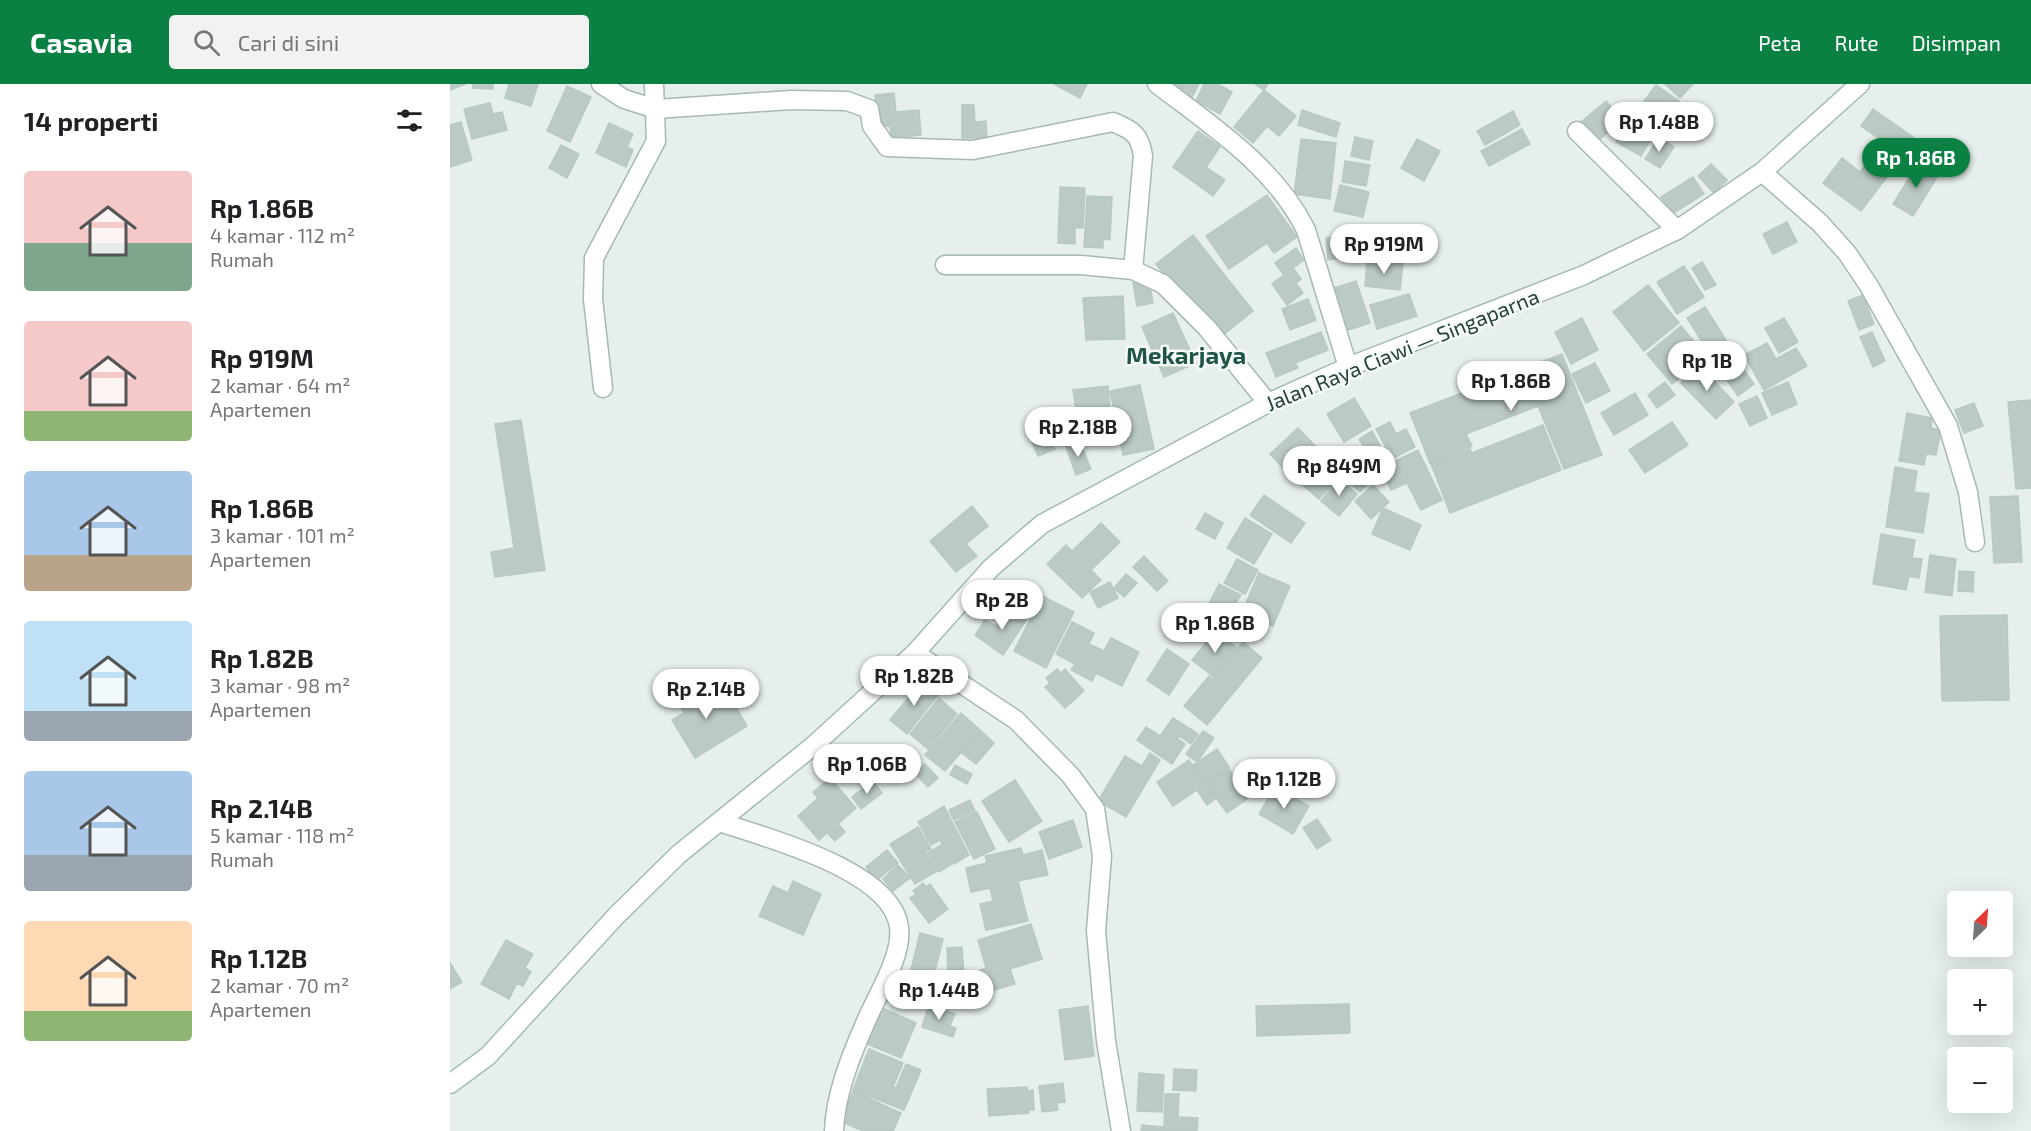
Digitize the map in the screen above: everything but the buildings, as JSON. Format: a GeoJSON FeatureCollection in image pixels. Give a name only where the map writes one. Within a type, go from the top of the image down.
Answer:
{"type":"FeatureCollection","features":[{"type":"Feature","properties":{"kind":"street"},"geometry":{"type":"LineString","coordinates":[[601,84],[624,99],[656,109],[791,100],[848,101],[869,109],[872,126],[887,147],[974,150],[1113,122],[1133,130],[1141,141],[1143,156],[1133,270]]}},
{"type":"Feature","properties":{"kind":"street"},"geometry":{"type":"LineString","coordinates":[[603,388],[592,299],[594,258],[656,141],[654,84]]}},
{"type":"Feature","properties":{"kind":"street"},"geometry":{"type":"LineString","coordinates":[[1157,84],[1230,140],[1272,179],[1292,203],[1306,230],[1348,367]]}},
{"type":"Feature","properties":{"kind":"street","name":"Jalan Raya Ciawi — Singaparna"},"geometry":{"type":"LineString","coordinates":[[450,1084],[488,1056],[616,916],[679,854],[813,746],[915,653],[991,568],[1042,524],[1268,403],[1348,367],[1584,275],[1677,230],[1762,172],[1860,84]]}},
{"type":"Feature","properties":{"kind":"street"},"geometry":{"type":"LineString","coordinates":[[1577,131],[1677,230]]}},
{"type":"Feature","properties":{"kind":"street"},"geometry":{"type":"LineString","coordinates":[[1762,172],[1820,223],[1847,253],[1869,286],[1948,426],[1968,492],[1975,542]]}},
{"type":"Feature","properties":{"kind":"street"},"geometry":{"type":"LineString","coordinates":[[945,265],[1081,265],[1133,270],[1163,284],[1207,328],[1268,403]]}},
{"type":"Feature","properties":{"kind":"street"},"geometry":{"type":"LineString","coordinates":[[915,653],[1016,720],[1071,776],[1095,809],[1102,855],[1096,931],[1106,1041],[1121,1131]]}},
{"type":"Feature","properties":{"kind":"street"},"geometry":{"type":"LineString","coordinates":[[720,822],[805,851],[850,871],[889,902],[899,927],[895,959],[851,1056],[834,1131]]}},
{"type":"Feature","properties":{"kind":"district","name":"Mekarjaya"},"geometry":{"type":"Point","coordinates":[1186,354]}}]}
